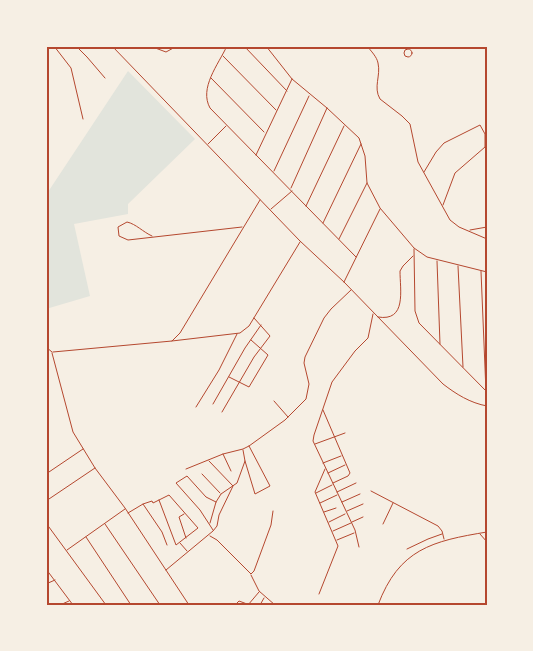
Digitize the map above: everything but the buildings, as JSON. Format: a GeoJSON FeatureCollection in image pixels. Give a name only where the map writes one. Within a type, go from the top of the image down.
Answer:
{"type":"FeatureCollection","features":[{"type":"Feature","properties":{"kind":"street"},"geometry":{"type":"LineString","coordinates":[[76,46],[105,78]]}},
{"type":"Feature","properties":{"kind":"street"},"geometry":{"type":"LineString","coordinates":[[112,46],[300,241],[344,282],[443,384],[456,394],[487,406]]}},
{"type":"Feature","properties":{"kind":"street"},"geometry":{"type":"LineString","coordinates":[[150,46],[166,52],[177,46]]}},
{"type":"Feature","properties":{"kind":"street"},"geometry":{"type":"LineString","coordinates":[[226,46],[206,91],[207,102],[210,108],[356,257]]}},
{"type":"Feature","properties":{"kind":"street"},"geometry":{"type":"LineString","coordinates":[[244,46],[287,91]]}},
{"type":"Feature","properties":{"kind":"street"},"geometry":{"type":"LineString","coordinates":[[266,46],[292,79],[327,108],[362,143],[367,183],[380,208],[414,248],[427,257],[487,272]]}},
{"type":"Feature","properties":{"kind":"street"},"geometry":{"type":"LineString","coordinates":[[367,46],[379,64],[376,90],[378,96],[410,124],[418,162],[454,224],[487,239]]}},
{"type":"Feature","properties":{"kind":"street"},"geometry":{"type":"LineString","coordinates":[[404,46],[406,50]]}},
{"type":"Feature","properties":{"kind":"street"},"geometry":{"type":"LineString","coordinates":[[46,53],[54,47],[71,68],[82,119]]}},
{"type":"Feature","properties":{"kind":"street"},"geometry":{"type":"LineString","coordinates":[[222,56],[277,111]]}},
{"type":"Feature","properties":{"kind":"street"},"geometry":{"type":"LineString","coordinates":[[211,78],[265,133]]}},
{"type":"Feature","properties":{"kind":"street"},"geometry":{"type":"LineString","coordinates":[[256,156],[265,133],[292,79]]}},
{"type":"Feature","properties":{"kind":"street"},"geometry":{"type":"LineString","coordinates":[[274,172],[310,94]]}},
{"type":"Feature","properties":{"kind":"street"},"geometry":{"type":"LineString","coordinates":[[270,210],[292,190],[327,108]]}},
{"type":"Feature","properties":{"kind":"street"},"geometry":{"type":"LineString","coordinates":[[424,173],[436,152],[444,143],[480,124],[485,134],[485,147],[458,169],[443,206]]}},
{"type":"Feature","properties":{"kind":"street"},"geometry":{"type":"LineString","coordinates":[[207,145],[227,126]]}},
{"type":"Feature","properties":{"kind":"street"},"geometry":{"type":"LineString","coordinates":[[306,207],[344,126]]}},
{"type":"Feature","properties":{"kind":"street"},"geometry":{"type":"LineString","coordinates":[[322,224],[362,143]]}},
{"type":"Feature","properties":{"kind":"street"},"geometry":{"type":"LineString","coordinates":[[338,240],[367,183]]}},
{"type":"Feature","properties":{"kind":"street"},"geometry":{"type":"LineString","coordinates":[[172,341],[180,333],[260,200]]}},
{"type":"Feature","properties":{"kind":"street"},"geometry":{"type":"LineString","coordinates":[[344,282],[380,208]]}},
{"type":"Feature","properties":{"kind":"street"},"geometry":{"type":"LineString","coordinates":[[152,236],[134,224],[127,222],[118,227],[119,236],[128,240],[243,227]]}},
{"type":"Feature","properties":{"kind":"street"},"geometry":{"type":"LineString","coordinates":[[468,230],[487,227]]}},
{"type":"Feature","properties":{"kind":"street"},"geometry":{"type":"LineString","coordinates":[[52,353],[240,333],[249,326],[300,241]]}},
{"type":"Feature","properties":{"kind":"street"},"geometry":{"type":"LineString","coordinates":[[414,248],[418,323],[486,392]]}},
{"type":"Feature","properties":{"kind":"street"},"geometry":{"type":"LineString","coordinates":[[377,317],[391,316],[399,310],[400,271],[415,254]]}},
{"type":"Feature","properties":{"kind":"street"},"geometry":{"type":"LineString","coordinates":[[437,260],[440,345]]}},
{"type":"Feature","properties":{"kind":"street"},"geometry":{"type":"LineString","coordinates":[[458,265],[463,368]]}},
{"type":"Feature","properties":{"kind":"street"},"geometry":{"type":"LineString","coordinates":[[481,270],[486,392]]}},
{"type":"Feature","properties":{"kind":"street"},"geometry":{"type":"LineString","coordinates":[[186,469],[249,446],[288,417],[306,399],[309,380],[304,364],[320,326],[331,309],[351,290]]}},
{"type":"Feature","properties":{"kind":"street"},"geometry":{"type":"LineString","coordinates":[[359,547],[355,532],[314,444],[314,434],[332,382],[368,338],[373,313]]}},
{"type":"Feature","properties":{"kind":"street"},"geometry":{"type":"LineString","coordinates":[[222,412],[259,348],[270,336],[254,318]]}},
{"type":"Feature","properties":{"kind":"street"},"geometry":{"type":"LineString","coordinates":[[213,404],[250,340],[261,325]]}},
{"type":"Feature","properties":{"kind":"street"},"geometry":{"type":"LineString","coordinates":[[196,407],[219,370],[237,334]]}},
{"type":"Feature","properties":{"kind":"street"},"geometry":{"type":"LineString","coordinates":[[228,377],[248,388],[250,387],[268,355],[250,340]]}},
{"type":"Feature","properties":{"kind":"street"},"geometry":{"type":"LineString","coordinates":[[46,347],[52,353],[73,432],[95,468],[125,508],[127,514],[189,605]]}},
{"type":"Feature","properties":{"kind":"street"},"geometry":{"type":"LineString","coordinates":[[274,402],[288,417]]}},
{"type":"Feature","properties":{"kind":"street"},"geometry":{"type":"LineString","coordinates":[[315,493],[350,474],[323,410]]}},
{"type":"Feature","properties":{"kind":"street"},"geometry":{"type":"LineString","coordinates":[[314,444],[345,433]]}},
{"type":"Feature","properties":{"kind":"street"},"geometry":{"type":"LineString","coordinates":[[243,449],[255,494],[270,486],[249,446]]}},
{"type":"Feature","properties":{"kind":"street"},"geometry":{"type":"LineString","coordinates":[[46,474],[83,449]]}},
{"type":"Feature","properties":{"kind":"street"},"geometry":{"type":"LineString","coordinates":[[223,454],[230,471]]}},
{"type":"Feature","properties":{"kind":"street"},"geometry":{"type":"LineString","coordinates":[[323,463],[342,456]]}},
{"type":"Feature","properties":{"kind":"street"},"geometry":{"type":"LineString","coordinates":[[208,460],[233,486]]}},
{"type":"Feature","properties":{"kind":"street"},"geometry":{"type":"LineString","coordinates":[[210,524],[216,502],[224,490],[237,483],[245,461]]}},
{"type":"Feature","properties":{"kind":"street"},"geometry":{"type":"LineString","coordinates":[[328,474],[346,465]]}},
{"type":"Feature","properties":{"kind":"street"},"geometry":{"type":"LineString","coordinates":[[46,501],[95,468]]}},
{"type":"Feature","properties":{"kind":"street"},"geometry":{"type":"LineString","coordinates":[[319,594],[338,550],[337,541],[315,493],[326,469]]}},
{"type":"Feature","properties":{"kind":"street"},"geometry":{"type":"LineString","coordinates":[[202,474],[221,494]]}},
{"type":"Feature","properties":{"kind":"street"},"geometry":{"type":"LineString","coordinates":[[213,531],[210,524],[190,498],[176,483],[187,476],[206,497],[216,502]]}},
{"type":"Feature","properties":{"kind":"street"},"geometry":{"type":"LineString","coordinates":[[319,503],[356,484]]}},
{"type":"Feature","properties":{"kind":"street"},"geometry":{"type":"LineString","coordinates":[[165,571],[210,535],[217,526],[222,507],[233,486]]}},
{"type":"Feature","properties":{"kind":"street"},"geometry":{"type":"LineString","coordinates":[[371,491],[438,526],[444,540]]}},
{"type":"Feature","properties":{"kind":"street"},"geometry":{"type":"LineString","coordinates":[[341,502],[360,494]]}},
{"type":"Feature","properties":{"kind":"street"},"geometry":{"type":"LineString","coordinates":[[127,514],[142,504],[152,501],[153,503],[159,500],[169,495],[198,528],[176,545],[159,500]]}},
{"type":"Feature","properties":{"kind":"street"},"geometry":{"type":"LineString","coordinates":[[383,524],[394,503]]}},
{"type":"Feature","properties":{"kind":"street"},"geometry":{"type":"LineString","coordinates":[[142,504],[162,532],[167,545]]}},
{"type":"Feature","properties":{"kind":"street"},"geometry":{"type":"LineString","coordinates":[[328,522],[364,504]]}},
{"type":"Feature","properties":{"kind":"street"},"geometry":{"type":"LineString","coordinates":[[67,551],[125,508]]}},
{"type":"Feature","properties":{"kind":"street"},"geometry":{"type":"LineString","coordinates":[[324,512],[336,508]]}},
{"type":"Feature","properties":{"kind":"street"},"geometry":{"type":"LineString","coordinates":[[251,574],[254,571],[271,525],[273,511]]}},
{"type":"Feature","properties":{"kind":"street"},"geometry":{"type":"LineString","coordinates":[[185,513],[179,518],[187,538]]}},
{"type":"Feature","properties":{"kind":"street"},"geometry":{"type":"LineString","coordinates":[[332,531],[363,517]]}},
{"type":"Feature","properties":{"kind":"street"},"geometry":{"type":"LineString","coordinates":[[46,523],[106,605]]}},
{"type":"Feature","properties":{"kind":"street"},"geometry":{"type":"LineString","coordinates":[[105,524],[160,605]]}},
{"type":"Feature","properties":{"kind":"street"},"geometry":{"type":"LineString","coordinates":[[337,541],[355,532]]}},
{"type":"Feature","properties":{"kind":"street"},"geometry":{"type":"LineString","coordinates":[[378,605],[385,586],[404,562],[424,548],[444,540],[487,532]]}},
{"type":"Feature","properties":{"kind":"street"},"geometry":{"type":"LineString","coordinates":[[480,533],[487,542]]}},
{"type":"Feature","properties":{"kind":"street"},"geometry":{"type":"LineString","coordinates":[[407,549],[443,534]]}},
{"type":"Feature","properties":{"kind":"street"},"geometry":{"type":"LineString","coordinates":[[210,535],[251,574],[259,591],[274,605]]}},
{"type":"Feature","properties":{"kind":"street"},"geometry":{"type":"LineString","coordinates":[[86,537],[131,605]]}},
{"type":"Feature","properties":{"kind":"street"},"geometry":{"type":"LineString","coordinates":[[180,543],[188,551]]}},
{"type":"Feature","properties":{"kind":"street"},"geometry":{"type":"LineString","coordinates":[[46,569],[73,605]]}},
{"type":"Feature","properties":{"kind":"street"},"geometry":{"type":"LineString","coordinates":[[46,584],[55,580]]}},
{"type":"Feature","properties":{"kind":"street"},"geometry":{"type":"LineString","coordinates":[[235,605],[239,601],[248,605],[259,591]]}},
{"type":"Feature","properties":{"kind":"street"},"geometry":{"type":"LineString","coordinates":[[260,605],[265,598]]}},
{"type":"Feature","properties":{"kind":"street"},"geometry":{"type":"LineString","coordinates":[[60,605],[70,600]]}},
{"type":"Feature","properties":{"kind":"shaded area"},"geometry":{"type":"Polygon","coordinates":[[[128,71],[195,139],[128,204],[128,214],[74,224],[90,296],[46,309],[46,195],[128,71]]]}}]}
